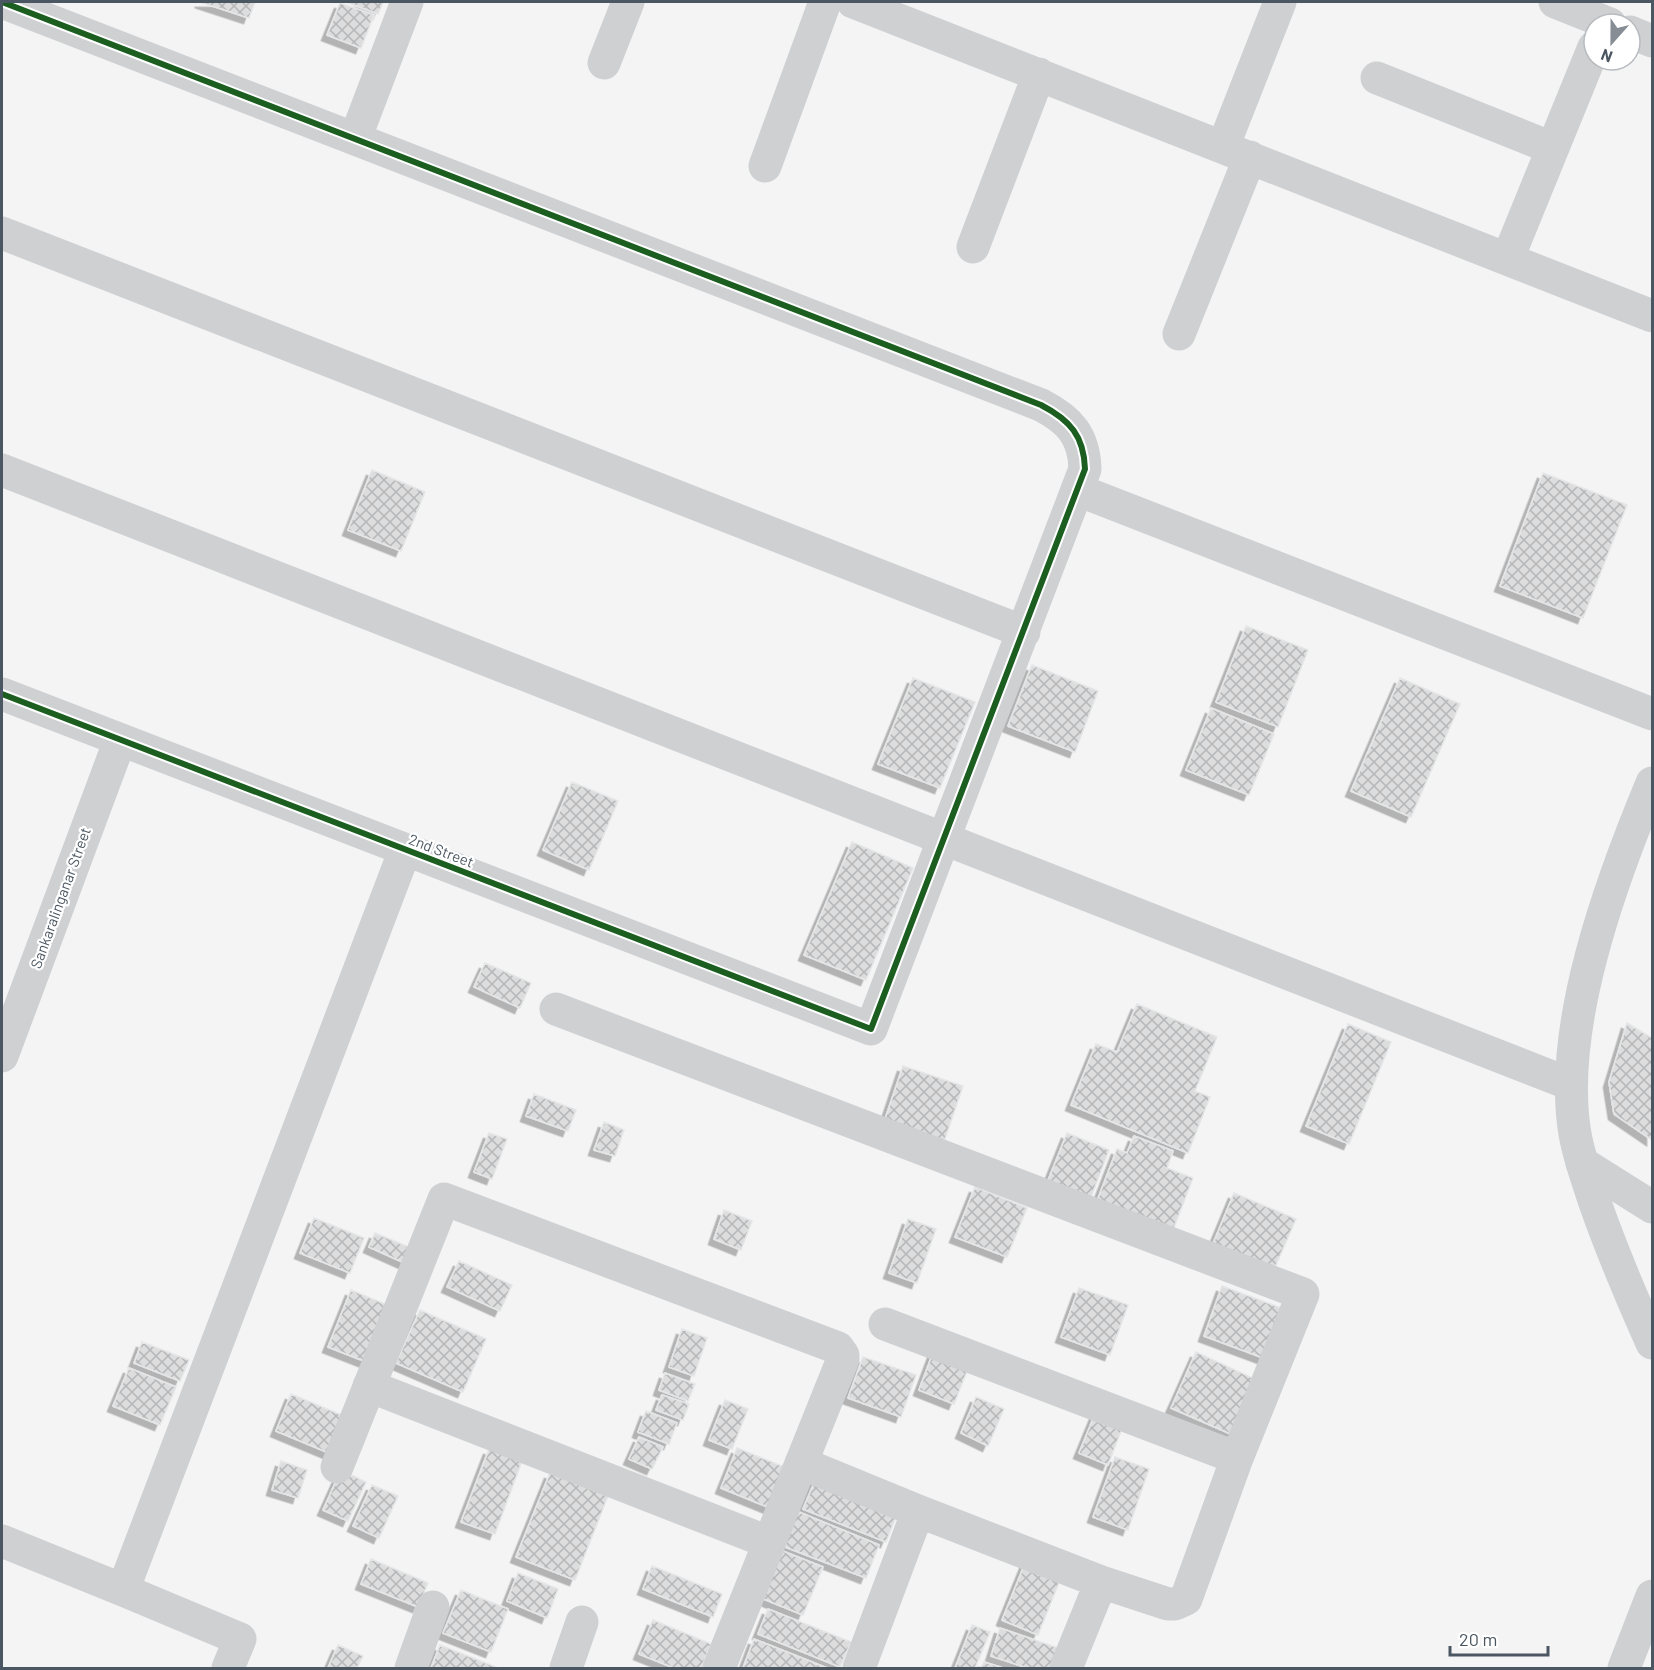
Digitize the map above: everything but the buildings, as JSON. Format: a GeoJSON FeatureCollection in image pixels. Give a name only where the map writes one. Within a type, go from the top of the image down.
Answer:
{"type":"FeatureCollection","features":[{"type":"Feature","properties":{"kind":"street"},"geometry":{"type":"LineString","coordinates":[[355,139],[407,2]]}},
{"type":"Feature","properties":{"kind":"street"},"geometry":{"type":"LineString","coordinates":[[604,63],[628,2]]}},
{"type":"Feature","properties":{"kind":"street"},"geometry":{"type":"LineString","coordinates":[[765,166],[825,2]]}},
{"type":"Feature","properties":{"kind":"street"},"geometry":{"type":"LineString","coordinates":[[853,2],[1653,315]]}},
{"type":"Feature","properties":{"kind":"street"},"geometry":{"type":"LineString","coordinates":[[1179,334],[1280,2]]}},
{"type":"Feature","properties":{"kind":"street"},"geometry":{"type":"LineString","coordinates":[[1555,2],[1582,14]]}},
{"type":"Feature","properties":{"kind":"street"},"geometry":{"type":"LineString","coordinates":[[3,4],[1041,405],[1055,412],[1069,424],[1079,437],[1084,454],[1085,470],[944,839]]}},
{"type":"Feature","properties":{"kind":"street"},"geometry":{"type":"LineString","coordinates":[[1508,258],[1552,148],[1587,72]]}},
{"type":"Feature","properties":{"kind":"street"},"geometry":{"type":"LineString","coordinates":[[973,247],[1039,74]]}},
{"type":"Feature","properties":{"kind":"street"},"geometry":{"type":"LineString","coordinates":[[1377,78],[1552,148]]}},
{"type":"Feature","properties":{"kind":"street"},"geometry":{"type":"LineString","coordinates":[[2,233],[1024,632]]}},
{"type":"Feature","properties":{"kind":"street"},"geometry":{"type":"LineString","coordinates":[[2,470],[1570,1084]]}},
{"type":"Feature","properties":{"kind":"street"},"geometry":{"type":"LineString","coordinates":[[1078,490],[1653,714]]}},
{"type":"Feature","properties":{"kind":"street","name":"2nd Street"},"geometry":{"type":"LineString","coordinates":[[2,694],[871,1029],[944,839]]}},
{"type":"Feature","properties":{"kind":"street","name":"Sankaralinganar Street"},"geometry":{"type":"LineString","coordinates":[[2,1056],[120,740]]}},
{"type":"Feature","properties":{"kind":"street"},"geometry":{"type":"LineString","coordinates":[[1653,783],[1622,859],[1597,938],[1583,992],[1570,1084],[1575,1135],[1582,1163],[1623,1276],[1653,1343]]}},
{"type":"Feature","properties":{"kind":"street"},"geometry":{"type":"LineString","coordinates":[[123,1590],[405,850]]}},
{"type":"Feature","properties":{"kind":"street"},"geometry":{"type":"LineString","coordinates":[[556,1009],[1303,1294],[1237,1458],[1185,1599],[1176,1604],[1168,1604],[1101,1582],[801,1463]]}},
{"type":"Feature","properties":{"kind":"street"},"geometry":{"type":"LineString","coordinates":[[1582,1163],[1653,1207]]}},
{"type":"Feature","properties":{"kind":"street"},"geometry":{"type":"LineString","coordinates":[[337,1467],[444,1199],[838,1348],[843,1359],[719,1668]]}},
{"type":"Feature","properties":{"kind":"street"},"geometry":{"type":"LineString","coordinates":[[885,1324],[1237,1458]]}},
{"type":"Feature","properties":{"kind":"street"},"geometry":{"type":"LineString","coordinates":[[369,1386],[768,1542]]}},
{"type":"Feature","properties":{"kind":"street"},"geometry":{"type":"LineString","coordinates":[[859,1668],[918,1511]]}},
{"type":"Feature","properties":{"kind":"street"},"geometry":{"type":"LineString","coordinates":[[2,1541],[240,1639],[228,1668]]}},
{"type":"Feature","properties":{"kind":"street"},"geometry":{"type":"LineString","coordinates":[[1066,1668],[1101,1582]]}},
{"type":"Feature","properties":{"kind":"street"},"geometry":{"type":"LineString","coordinates":[[1624,1668],[1652,1603]]}},
{"type":"Feature","properties":{"kind":"street"},"geometry":{"type":"LineString","coordinates":[[411,1668],[434,1607]]}},
{"type":"Feature","properties":{"kind":"street"},"geometry":{"type":"LineString","coordinates":[[566,1668],[582,1622]]}},
{"type":"Feature","properties":{"kind":"cycle path"},"geometry":{"type":"LineString","coordinates":[[2,2],[1041,405],[1060,417],[1074,430],[1082,447],[1085,469],[871,1029],[2,694]]}}]}
